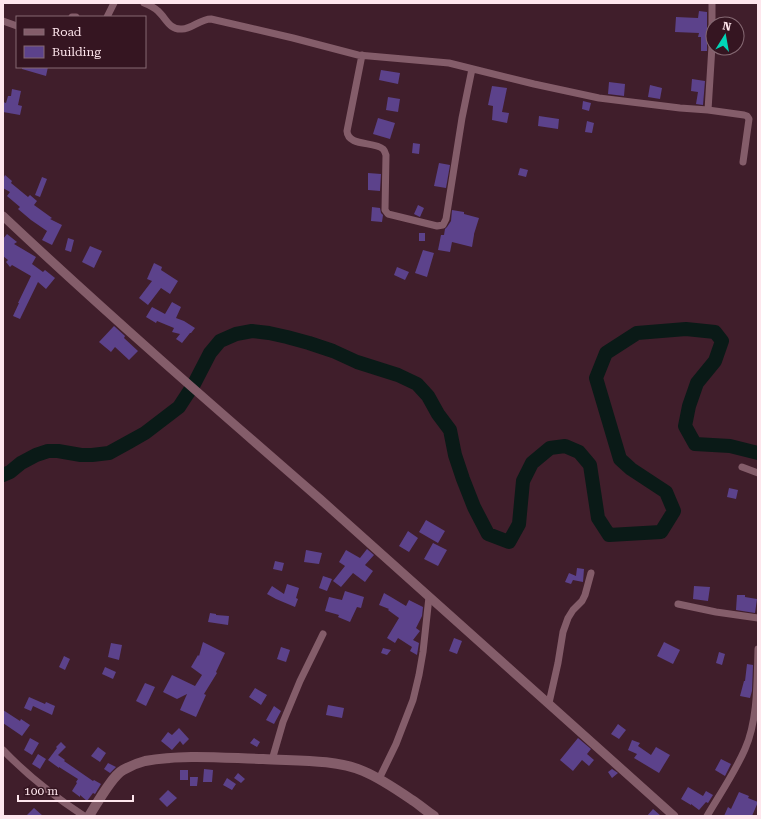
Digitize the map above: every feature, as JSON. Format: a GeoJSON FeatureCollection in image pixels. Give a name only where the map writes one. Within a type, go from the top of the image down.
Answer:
{"type":"FeatureCollection","features":[{"type":"Feature","properties":{"kind":"main road"},"geometry":{"type":"LineString","coordinates":[[89,816],[113,780],[121,771],[135,764],[145,761],[171,758],[218,757],[320,762],[339,764],[361,770],[379,779],[434,816]]}},
{"type":"Feature","properties":{"kind":"street"},"geometry":{"type":"LineString","coordinates":[[108,16],[114,3]]}},
{"type":"Feature","properties":{"kind":"street"},"geometry":{"type":"LineString","coordinates":[[144,3],[153,6],[172,27],[180,30],[186,29],[206,19],[211,19],[362,55],[449,63],[599,98],[744,115],[749,119],[743,162]]}},
{"type":"Feature","properties":{"kind":"street"},"geometry":{"type":"LineString","coordinates":[[708,110],[712,46],[712,3]]}},
{"type":"Feature","properties":{"kind":"street"},"geometry":{"type":"LineString","coordinates":[[3,21],[16,26]]}},
{"type":"Feature","properties":{"kind":"street"},"geometry":{"type":"LineString","coordinates":[[362,55],[347,135],[353,140],[378,147],[385,151],[385,210],[388,214],[437,226],[443,225],[446,219],[462,118],[472,69]]}},
{"type":"Feature","properties":{"kind":"street"},"geometry":{"type":"LineString","coordinates":[[3,216],[175,373],[549,703],[674,816]]}},
{"type":"Feature","properties":{"kind":"street"},"geometry":{"type":"LineString","coordinates":[[742,467],[758,473]]}},
{"type":"Feature","properties":{"kind":"street"},"geometry":{"type":"LineString","coordinates":[[549,703],[563,632],[568,618],[585,595],[591,572]]}},
{"type":"Feature","properties":{"kind":"street"},"geometry":{"type":"LineString","coordinates":[[379,779],[396,744],[413,700],[420,675],[429,597]]}},
{"type":"Feature","properties":{"kind":"street"},"geometry":{"type":"LineString","coordinates":[[678,604],[716,612],[758,618]]}},
{"type":"Feature","properties":{"kind":"street"},"geometry":{"type":"LineString","coordinates":[[272,760],[283,722],[300,681],[323,634]]}},
{"type":"Feature","properties":{"kind":"street"},"geometry":{"type":"LineString","coordinates":[[707,816],[730,779],[746,748],[756,702],[758,649]]}},
{"type":"Feature","properties":{"kind":"street"},"geometry":{"type":"LineString","coordinates":[[3,750],[44,787],[84,816]]}},
{"type":"Feature","properties":{"kind":"building"},"geometry":{"type":"Polygon","coordinates":[[[699,11],[707,12],[707,16],[705,16],[705,51],[701,51],[701,37],[698,37],[699,33],[675,32],[676,17],[698,18],[699,11]]]}},
{"type":"Feature","properties":{"kind":"building"},"geometry":{"type":"Polygon","coordinates":[[[22,68],[48,68],[46,76],[22,68]]]}},
{"type":"Feature","properties":{"kind":"building"},"geometry":{"type":"Polygon","coordinates":[[[381,70],[400,73],[398,84],[379,80],[381,70]]]}},
{"type":"Feature","properties":{"kind":"building"},"geometry":{"type":"Polygon","coordinates":[[[692,79],[705,81],[703,105],[696,104],[698,92],[691,91],[692,79]]]}},
{"type":"Feature","properties":{"kind":"building"},"geometry":{"type":"Polygon","coordinates":[[[609,82],[625,84],[624,96],[608,94],[609,82]]]}},
{"type":"Feature","properties":{"kind":"building"},"geometry":{"type":"Polygon","coordinates":[[[650,85],[662,88],[660,99],[648,97],[650,85]]]}},
{"type":"Feature","properties":{"kind":"building"},"geometry":{"type":"Polygon","coordinates":[[[492,86],[507,88],[502,112],[509,113],[507,123],[492,120],[493,106],[488,105],[492,86]]]}},
{"type":"Feature","properties":{"kind":"building"},"geometry":{"type":"Polygon","coordinates":[[[12,89],[21,91],[18,105],[22,106],[20,115],[3,112],[3,102],[6,103],[8,96],[11,96],[12,89]]]}},
{"type":"Feature","properties":{"kind":"building"},"geometry":{"type":"Polygon","coordinates":[[[388,97],[400,99],[398,112],[386,110],[388,97]]]}},
{"type":"Feature","properties":{"kind":"building"},"geometry":{"type":"Polygon","coordinates":[[[583,101],[591,103],[589,111],[582,109],[583,101]]]}},
{"type":"Feature","properties":{"kind":"building"},"geometry":{"type":"Polygon","coordinates":[[[539,116],[559,119],[558,129],[538,126],[539,116]]]}},
{"type":"Feature","properties":{"kind":"building"},"geometry":{"type":"Polygon","coordinates":[[[378,118],[395,123],[390,139],[373,134],[378,118]]]}},
{"type":"Feature","properties":{"kind":"building"},"geometry":{"type":"Polygon","coordinates":[[[587,121],[594,123],[592,133],[585,132],[587,121]]]}},
{"type":"Feature","properties":{"kind":"building"},"geometry":{"type":"Polygon","coordinates":[[[413,143],[420,144],[419,154],[412,153],[413,143]]]}},
{"type":"Feature","properties":{"kind":"building"},"geometry":{"type":"Polygon","coordinates":[[[439,163],[450,165],[446,188],[434,186],[439,163]]]}},
{"type":"Feature","properties":{"kind":"building"},"geometry":{"type":"Polygon","coordinates":[[[520,168],[528,170],[526,177],[518,175],[520,168]]]}},
{"type":"Feature","properties":{"kind":"building"},"geometry":{"type":"Polygon","coordinates":[[[368,173],[381,174],[380,191],[368,190],[368,173]]]}},
{"type":"Feature","properties":{"kind":"building"},"geometry":{"type":"Polygon","coordinates":[[[5,175],[12,181],[11,183],[28,197],[30,195],[37,201],[34,205],[52,218],[50,219],[62,225],[52,245],[42,240],[47,231],[18,209],[20,207],[7,196],[10,192],[3,188],[3,179],[5,175]]]}},
{"type":"Feature","properties":{"kind":"building"},"geometry":{"type":"Polygon","coordinates":[[[42,177],[47,179],[40,197],[35,195],[42,177]]]}},
{"type":"Feature","properties":{"kind":"building"},"geometry":{"type":"Polygon","coordinates":[[[418,205],[424,208],[420,217],[414,214],[418,205]]]}},
{"type":"Feature","properties":{"kind":"building"},"geometry":{"type":"Polygon","coordinates":[[[372,207],[380,208],[383,215],[382,222],[371,221],[372,207]]]}},
{"type":"Feature","properties":{"kind":"building"},"geometry":{"type":"Polygon","coordinates":[[[452,210],[464,212],[464,214],[479,218],[472,247],[452,242],[450,252],[438,250],[441,235],[444,235],[445,229],[451,221],[452,210]]]}},
{"type":"Feature","properties":{"kind":"building"},"geometry":{"type":"Polygon","coordinates":[[[419,233],[425,233],[425,241],[419,241],[419,233]]]}},
{"type":"Feature","properties":{"kind":"building"},"geometry":{"type":"Polygon","coordinates":[[[7,234],[17,242],[14,244],[36,257],[32,264],[43,272],[45,270],[55,278],[46,289],[38,282],[20,319],[13,316],[31,276],[12,265],[10,267],[6,262],[8,260],[3,256],[3,239],[7,234]]]}},
{"type":"Feature","properties":{"kind":"building"},"geometry":{"type":"Polygon","coordinates":[[[68,238],[74,240],[71,252],[65,250],[68,238]]]}},
{"type":"Feature","properties":{"kind":"building"},"geometry":{"type":"Polygon","coordinates":[[[90,246],[102,251],[94,268],[82,262],[90,246]]]}},
{"type":"Feature","properties":{"kind":"building"},"geometry":{"type":"Polygon","coordinates":[[[423,250],[434,253],[427,277],[415,273],[423,250]]]}},
{"type":"Feature","properties":{"kind":"building"},"geometry":{"type":"Polygon","coordinates":[[[154,263],[162,267],[161,270],[178,281],[170,294],[161,288],[148,305],[139,298],[152,281],[147,279],[154,263]]]}},
{"type":"Feature","properties":{"kind":"building"},"geometry":{"type":"Polygon","coordinates":[[[397,267],[409,272],[405,280],[394,275],[397,267]]]}},
{"type":"Feature","properties":{"kind":"building"},"geometry":{"type":"Polygon","coordinates":[[[172,302],[181,307],[176,318],[195,328],[182,343],[176,339],[180,334],[172,332],[174,328],[157,321],[156,323],[146,317],[152,307],[165,314],[172,302]]]}},
{"type":"Feature","properties":{"kind":"building"},"geometry":{"type":"Polygon","coordinates":[[[114,326],[138,351],[129,360],[115,347],[111,352],[99,342],[114,326]]]}},
{"type":"Feature","properties":{"kind":"building"},"geometry":{"type":"Polygon","coordinates":[[[729,488],[738,490],[736,499],[727,497],[729,488]]]}},
{"type":"Feature","properties":{"kind":"building"},"geometry":{"type":"Polygon","coordinates":[[[426,520],[445,531],[438,543],[419,532],[426,520]]]}},
{"type":"Feature","properties":{"kind":"building"},"geometry":{"type":"Polygon","coordinates":[[[408,531],[418,538],[409,552],[399,546],[408,531]]]}},
{"type":"Feature","properties":{"kind":"building"},"geometry":{"type":"Polygon","coordinates":[[[433,543],[447,550],[438,566],[424,559],[433,543]]]}},
{"type":"Feature","properties":{"kind":"building"},"geometry":{"type":"Polygon","coordinates":[[[367,549],[374,555],[365,565],[373,571],[365,582],[353,573],[341,587],[333,581],[345,566],[339,562],[346,550],[360,558],[367,549]]]}},
{"type":"Feature","properties":{"kind":"building"},"geometry":{"type":"Polygon","coordinates":[[[306,550],[322,553],[319,564],[304,562],[306,550]]]}},
{"type":"Feature","properties":{"kind":"building"},"geometry":{"type":"Polygon","coordinates":[[[275,561],[284,563],[282,571],[273,569],[275,561]]]}},
{"type":"Feature","properties":{"kind":"building"},"geometry":{"type":"Polygon","coordinates":[[[577,568],[584,569],[583,582],[573,580],[571,584],[565,582],[569,573],[576,576],[577,568]]]}},
{"type":"Feature","properties":{"kind":"building"},"geometry":{"type":"Polygon","coordinates":[[[323,576],[332,579],[327,591],[319,588],[323,576]]]}},
{"type":"Feature","properties":{"kind":"building"},"geometry":{"type":"Polygon","coordinates":[[[287,584],[299,588],[296,598],[298,599],[295,607],[267,594],[272,586],[284,594],[287,584]]]}},
{"type":"Feature","properties":{"kind":"building"},"geometry":{"type":"Polygon","coordinates":[[[694,586],[710,587],[708,601],[693,599],[694,586]]]}},
{"type":"Feature","properties":{"kind":"building"},"geometry":{"type":"Polygon","coordinates":[[[345,591],[364,597],[361,608],[357,607],[350,622],[338,617],[339,615],[325,611],[329,597],[342,600],[345,591]]]}},
{"type":"Feature","properties":{"kind":"building"},"geometry":{"type":"Polygon","coordinates":[[[384,593],[406,606],[409,600],[423,607],[422,616],[416,628],[420,631],[413,640],[419,643],[417,655],[410,651],[412,647],[398,638],[395,643],[387,638],[399,618],[388,610],[389,609],[379,605],[384,593]]]}},
{"type":"Feature","properties":{"kind":"building"},"geometry":{"type":"Polygon","coordinates":[[[737,595],[745,595],[745,597],[757,599],[755,613],[736,610],[737,595]]]}},
{"type":"Feature","properties":{"kind":"building"},"geometry":{"type":"Polygon","coordinates":[[[210,613],[229,616],[228,625],[208,622],[210,613]]]}},
{"type":"Feature","properties":{"kind":"building"},"geometry":{"type":"Polygon","coordinates":[[[454,638],[462,641],[457,654],[449,651],[454,638]]]}},
{"type":"Feature","properties":{"kind":"building"},"geometry":{"type":"Polygon","coordinates":[[[203,642],[225,653],[216,672],[217,673],[204,694],[206,695],[196,717],[180,710],[187,694],[177,699],[163,692],[172,675],[195,686],[202,675],[191,667],[198,655],[199,656],[203,642]]]}},
{"type":"Feature","properties":{"kind":"building"},"geometry":{"type":"Polygon","coordinates":[[[664,642],[680,650],[673,664],[657,656],[664,642]]]}},
{"type":"Feature","properties":{"kind":"building"},"geometry":{"type":"Polygon","coordinates":[[[111,643],[122,645],[119,660],[108,657],[111,643]]]}},
{"type":"Feature","properties":{"kind":"building"},"geometry":{"type":"Polygon","coordinates":[[[281,647],[290,650],[286,662],[277,659],[281,647]]]}},
{"type":"Feature","properties":{"kind":"building"},"geometry":{"type":"Polygon","coordinates":[[[383,648],[391,650],[387,655],[381,653],[383,648]]]}},
{"type":"Feature","properties":{"kind":"building"},"geometry":{"type":"Polygon","coordinates":[[[719,652],[725,654],[722,665],[716,663],[719,652]]]}},
{"type":"Feature","properties":{"kind":"building"},"geometry":{"type":"Polygon","coordinates":[[[64,656],[70,659],[65,670],[59,667],[64,656]]]}},
{"type":"Feature","properties":{"kind":"building"},"geometry":{"type":"Polygon","coordinates":[[[747,664],[753,665],[752,691],[750,698],[740,696],[745,681],[747,664]]]}},
{"type":"Feature","properties":{"kind":"building"},"geometry":{"type":"Polygon","coordinates":[[[105,667],[116,672],[113,679],[102,674],[105,667]]]}},
{"type":"Feature","properties":{"kind":"building"},"geometry":{"type":"Polygon","coordinates":[[[145,683],[155,687],[146,706],[136,701],[145,683]]]}},
{"type":"Feature","properties":{"kind":"building"},"geometry":{"type":"Polygon","coordinates":[[[255,688],[267,695],[261,705],[249,697],[255,688]]]}},
{"type":"Feature","properties":{"kind":"building"},"geometry":{"type":"Polygon","coordinates":[[[29,697],[45,704],[46,702],[55,706],[52,715],[33,706],[31,711],[24,708],[29,697]]]}},
{"type":"Feature","properties":{"kind":"building"},"geometry":{"type":"Polygon","coordinates":[[[328,705],[344,708],[342,718],[326,715],[328,705]]]}},
{"type":"Feature","properties":{"kind":"building"},"geometry":{"type":"Polygon","coordinates":[[[274,706],[281,711],[274,724],[266,720],[274,706]]]}},
{"type":"Feature","properties":{"kind":"building"},"geometry":{"type":"Polygon","coordinates":[[[3,710],[20,721],[21,719],[30,725],[22,736],[3,723],[3,710]]]}},
{"type":"Feature","properties":{"kind":"building"},"geometry":{"type":"Polygon","coordinates":[[[618,724],[626,730],[619,739],[611,734],[618,724]]]}},
{"type":"Feature","properties":{"kind":"building"},"geometry":{"type":"Polygon","coordinates":[[[179,728],[189,739],[183,745],[180,741],[172,750],[161,741],[168,732],[172,735],[179,728]]]}},
{"type":"Feature","properties":{"kind":"building"},"geometry":{"type":"Polygon","coordinates":[[[30,738],[39,743],[32,755],[24,750],[30,738]]]}},
{"type":"Feature","properties":{"kind":"building"},"geometry":{"type":"Polygon","coordinates":[[[254,738],[260,742],[257,747],[250,743],[254,738]]]}},
{"type":"Feature","properties":{"kind":"building"},"geometry":{"type":"Polygon","coordinates":[[[578,738],[591,749],[587,754],[594,760],[589,766],[582,760],[573,771],[560,760],[578,738]]]}},
{"type":"Feature","properties":{"kind":"building"},"geometry":{"type":"Polygon","coordinates":[[[632,740],[640,743],[638,746],[651,755],[656,747],[670,755],[659,773],[634,758],[637,754],[628,750],[632,740]]]}},
{"type":"Feature","properties":{"kind":"building"},"geometry":{"type":"Polygon","coordinates":[[[61,742],[66,747],[58,755],[65,760],[64,761],[93,781],[94,780],[101,784],[95,794],[93,793],[87,801],[72,791],[78,779],[48,760],[61,742]]]}},
{"type":"Feature","properties":{"kind":"building"},"geometry":{"type":"Polygon","coordinates":[[[98,747],[106,753],[100,762],[91,756],[98,747]]]}},
{"type":"Feature","properties":{"kind":"building"},"geometry":{"type":"Polygon","coordinates":[[[38,754],[46,759],[40,769],[32,764],[38,754]]]}},
{"type":"Feature","properties":{"kind":"building"},"geometry":{"type":"Polygon","coordinates":[[[721,759],[731,764],[725,776],[715,770],[721,759]]]}},
{"type":"Feature","properties":{"kind":"building"},"geometry":{"type":"Polygon","coordinates":[[[108,763],[116,767],[110,773],[104,769],[108,763]]]}},
{"type":"Feature","properties":{"kind":"building"},"geometry":{"type":"Polygon","coordinates":[[[204,769],[213,770],[212,782],[203,782],[204,769]]]}},
{"type":"Feature","properties":{"kind":"building"},"geometry":{"type":"Polygon","coordinates":[[[612,769],[618,773],[612,778],[608,772],[612,769]]]}},
{"type":"Feature","properties":{"kind":"building"},"geometry":{"type":"Polygon","coordinates":[[[180,770],[188,770],[188,780],[180,780],[180,770]]]}},
{"type":"Feature","properties":{"kind":"building"},"geometry":{"type":"Polygon","coordinates":[[[238,773],[245,779],[241,783],[234,778],[238,773]]]}},
{"type":"Feature","properties":{"kind":"building"},"geometry":{"type":"Polygon","coordinates":[[[190,777],[198,777],[197,786],[190,786],[190,777]]]}},
{"type":"Feature","properties":{"kind":"building"},"geometry":{"type":"Polygon","coordinates":[[[227,778],[236,784],[232,790],[223,785],[227,778]]]}},
{"type":"Feature","properties":{"kind":"building"},"geometry":{"type":"Polygon","coordinates":[[[688,787],[703,796],[706,791],[713,795],[708,803],[706,802],[699,810],[681,799],[688,787]]]}},
{"type":"Feature","properties":{"kind":"building"},"geometry":{"type":"Polygon","coordinates":[[[168,790],[177,798],[167,807],[159,799],[168,790]]]}},
{"type":"Feature","properties":{"kind":"building"},"geometry":{"type":"Polygon","coordinates":[[[739,792],[758,802],[752,816],[724,816],[728,807],[731,809],[739,792]]]}},
{"type":"Feature","properties":{"kind":"building"},"geometry":{"type":"Polygon","coordinates":[[[34,808],[43,816],[26,816],[34,808]]]}},
{"type":"Feature","properties":{"kind":"building"},"geometry":{"type":"Polygon","coordinates":[[[653,809],[661,816],[647,816],[653,809]]]}},
{"type":"Feature","properties":{"kind":"waterway"},"geometry":{"type":"LineString","coordinates":[[3,475],[10,472],[21,463],[36,455],[48,451],[58,451],[81,455],[109,453],[145,433],[179,407],[194,384],[210,353],[220,341],[236,334],[252,331],[269,333],[309,343],[333,351],[357,362],[398,375],[417,384],[428,396],[438,414],[450,430],[455,455],[463,479],[474,507],[488,534],[509,542],[519,524],[523,481],[532,463],[550,448],[565,446],[579,452],[590,465],[598,518],[609,535],[661,532],[674,511],[666,492],[631,469],[620,459],[596,378],[606,353],[637,333],[686,329],[715,332],[722,341],[715,361],[697,383],[689,406],[685,426],[695,444],[730,446],[758,453]]}}]}
